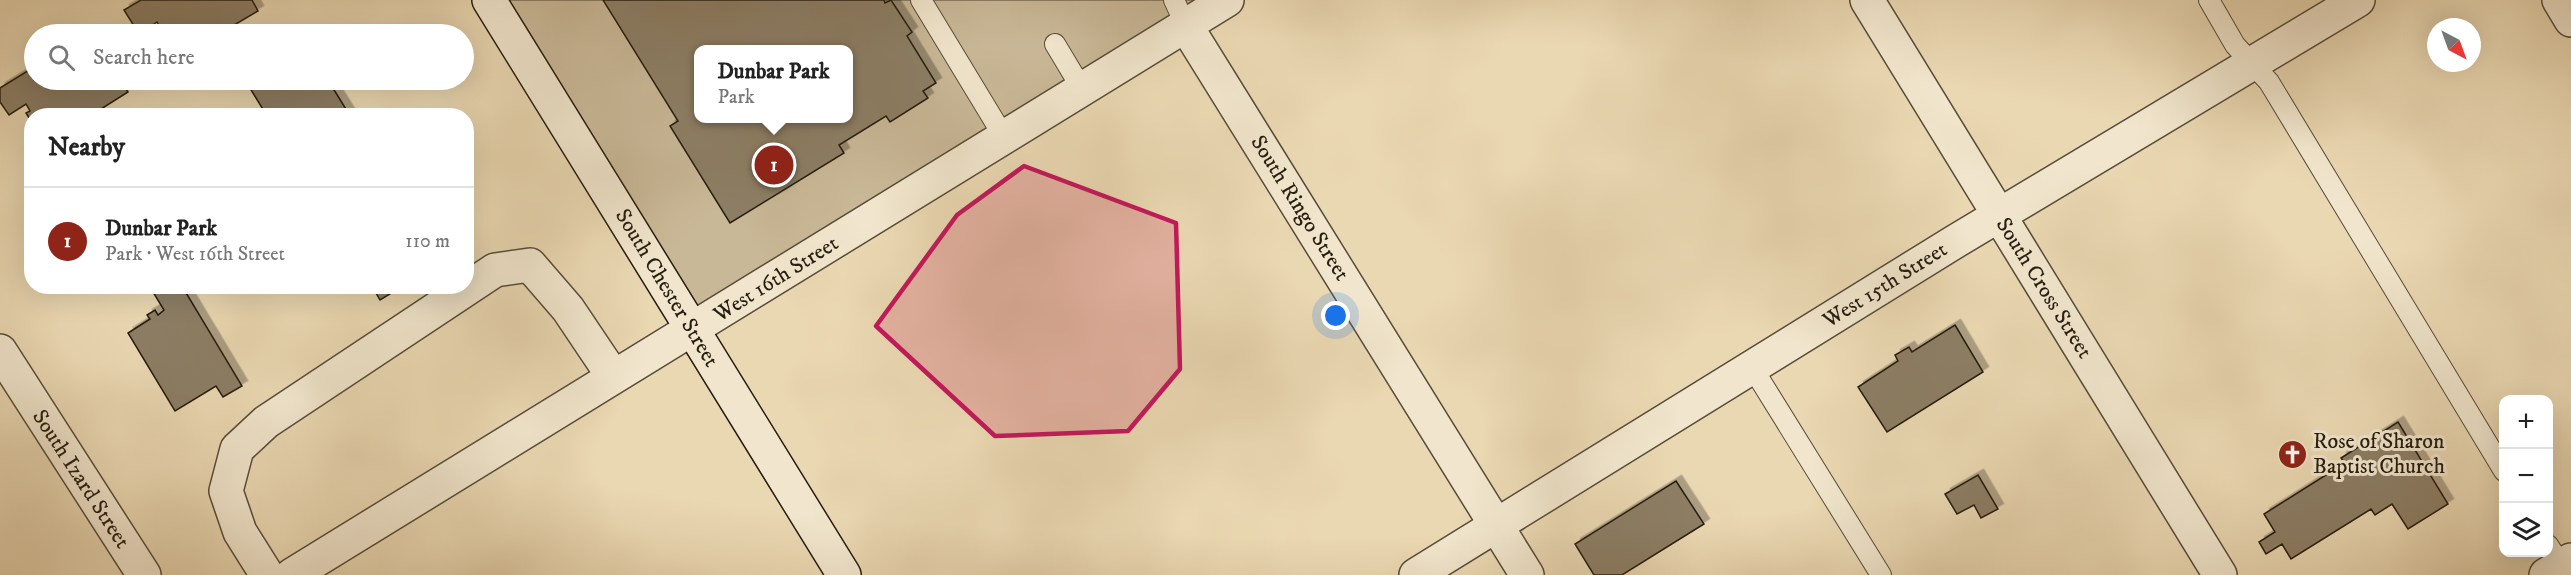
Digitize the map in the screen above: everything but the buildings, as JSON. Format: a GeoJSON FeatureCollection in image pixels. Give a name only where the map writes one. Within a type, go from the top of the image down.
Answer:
{"type":"FeatureCollection","features":[{"type":"Feature","properties":{"kind":"street","name":"South Chester Street"},"geometry":{"type":"LineString","coordinates":[[489,0],[844,575]]}},
{"type":"Feature","properties":{"kind":"street","name":"West 16th Street"},"geometry":{"type":"LineString","coordinates":[[292,575],[1082,89],[1180,13],[1227,0]]}},
{"type":"Feature","properties":{"kind":"street","name":"South Cross Street"},"geometry":{"type":"LineString","coordinates":[[1867,0],[2220,575]]}},
{"type":"Feature","properties":{"kind":"street","name":"West 15th Street"},"geometry":{"type":"LineString","coordinates":[[1416,575],[1999,215],[2358,0]]}},
{"type":"Feature","properties":{"kind":"street"},"geometry":{"type":"LineString","coordinates":[[2559,0],[2571,20]]}},
{"type":"Feature","properties":{"kind":"street","name":"South Ringo Street"},"geometry":{"type":"LineString","coordinates":[[1180,13],[1527,575]]}},
{"type":"Feature","properties":{"kind":"street"},"geometry":{"type":"LineString","coordinates":[[474,284],[495,270],[530,265],[568,309],[614,376]]}},
{"type":"Feature","properties":{"kind":"street"},"geometry":{"type":"LineString","coordinates":[[267,575],[240,532],[226,491],[237,449],[266,422],[459,294]]}},
{"type":"Feature","properties":{"kind":"street","name":"South Izard Street"},"geometry":{"type":"LineString","coordinates":[[0,351],[144,575]]}},
{"type":"Feature","properties":{"kind":"lane"},"geometry":{"type":"LineString","coordinates":[[921,0],[1004,137]]}},
{"type":"Feature","properties":{"kind":"lane"},"geometry":{"type":"LineString","coordinates":[[2210,0],[2235,45],[2269,82],[2499,463]]}},
{"type":"Feature","properties":{"kind":"lane"},"geometry":{"type":"LineString","coordinates":[[1055,44],[1082,89]]}},
{"type":"Feature","properties":{"kind":"lane"},"geometry":{"type":"LineString","coordinates":[[1752,367],[1881,575]]}},
{"type":"Feature","properties":{"kind":"highlighted area"},"geometry":{"type":"Polygon","coordinates":[[[1024,166],[1176,223],[1180,369],[1128,431],[995,436],[876,326],[957,215],[1024,166]]]}},
{"type":"Feature","properties":{"kind":"shaded area"},"geometry":{"type":"Polygon","coordinates":[[[487,0],[1224,0],[692,330],[487,0]]]}},
{"type":"Feature","properties":{"kind":"place","name":"Dunbar Park"},"geometry":{"type":"Point","coordinates":[774,165]}},
{"type":"Feature","properties":{"kind":"place","name":"Rose of Sharon Baptist Church"},"geometry":{"type":"Point","coordinates":[2292,454]}}]}
